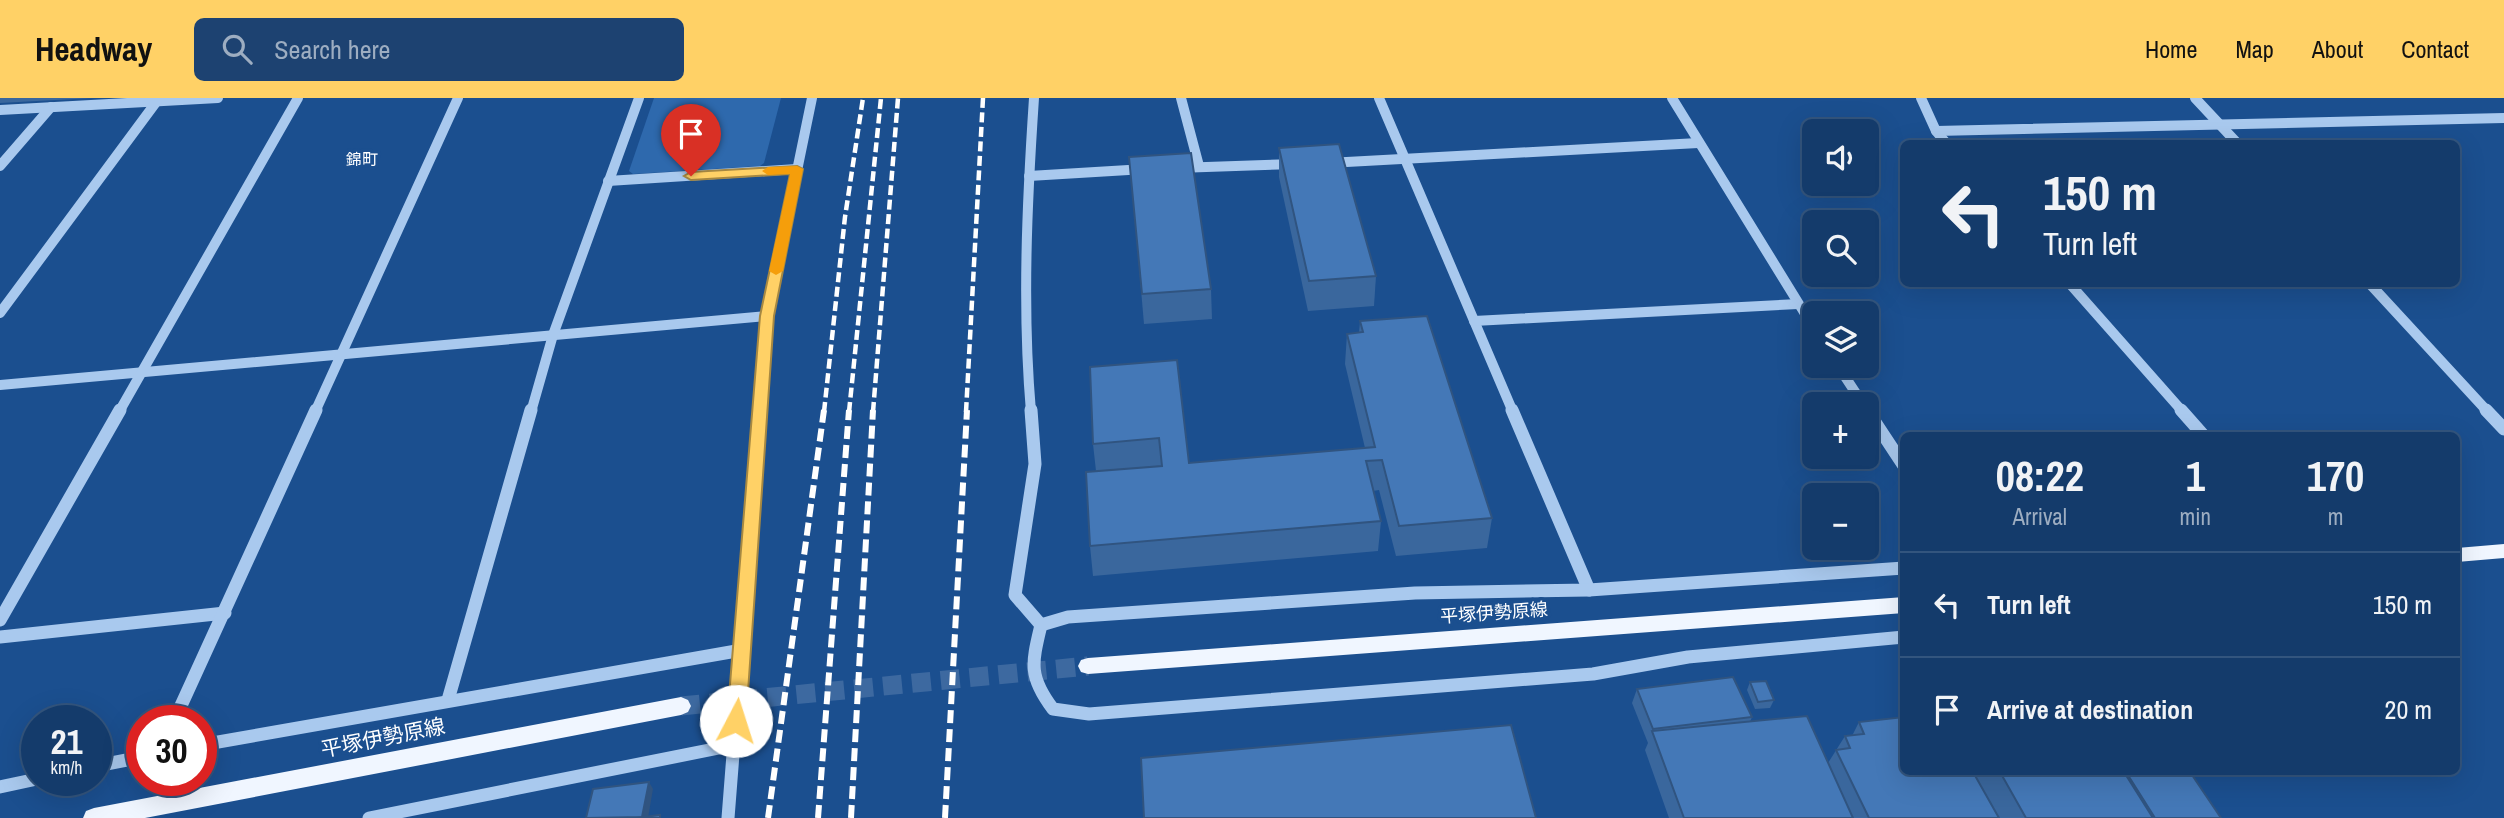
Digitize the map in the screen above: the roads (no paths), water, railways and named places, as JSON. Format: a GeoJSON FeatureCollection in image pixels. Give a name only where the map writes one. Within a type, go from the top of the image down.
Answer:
{"type":"FeatureCollection","features":[{"type":"Feature","properties":{"kind":"main road"},"geometry":{"type":"LineString","coordinates":[[2460,555],[2504,551]]}},
{"type":"Feature","properties":{"kind":"main road","name":"平塚伊勢原線"},"geometry":{"type":"LineString","coordinates":[[1088,666],[1900,606]]}},
{"type":"Feature","properties":{"kind":"main road","name":"平塚伊勢原線"},"geometry":{"type":"LineString","coordinates":[[94,818],[681,706]]}},
{"type":"Feature","properties":{"kind":"street"},"geometry":{"type":"LineString","coordinates":[[0,110],[218,98]]}},
{"type":"Feature","properties":{"kind":"street"},"geometry":{"type":"LineString","coordinates":[[0,620],[298,98]]}},
{"type":"Feature","properties":{"kind":"street"},"geometry":{"type":"LineString","coordinates":[[181,705],[458,98]]}},
{"type":"Feature","properties":{"kind":"street"},"geometry":{"type":"LineString","coordinates":[[447,700],[553,335],[639,98]]}},
{"type":"Feature","properties":{"kind":"street"},"geometry":{"type":"LineString","coordinates":[[728,818],[767,316],[812,98]]}},
{"type":"Feature","properties":{"kind":"street"},"geometry":{"type":"LineString","coordinates":[[1034,98],[1029,176],[1026,352],[1035,464],[1015,595],[1041,625]]}},
{"type":"Feature","properties":{"kind":"street"},"geometry":{"type":"LineString","coordinates":[[1181,98],[1199,166]]}},
{"type":"Feature","properties":{"kind":"street"},"geometry":{"type":"LineString","coordinates":[[1379,98],[1589,590]]}},
{"type":"Feature","properties":{"kind":"street"},"geometry":{"type":"LineString","coordinates":[[1672,98],[1802,310]]}},
{"type":"Feature","properties":{"kind":"street"},"geometry":{"type":"LineString","coordinates":[[1921,98],[1936,131],[1944,140]]}},
{"type":"Feature","properties":{"kind":"street"},"geometry":{"type":"LineString","coordinates":[[2195,98],[2234,140]]}},
{"type":"Feature","properties":{"kind":"street"},"geometry":{"type":"LineString","coordinates":[[0,313],[157,101]]}},
{"type":"Feature","properties":{"kind":"street"},"geometry":{"type":"LineString","coordinates":[[0,166],[51,107]]}},
{"type":"Feature","properties":{"kind":"street"},"geometry":{"type":"LineString","coordinates":[[1936,131],[2504,118]]}},
{"type":"Feature","properties":{"kind":"street"},"geometry":{"type":"LineString","coordinates":[[1029,176],[1199,166],[1407,160],[1698,142]]}},
{"type":"Feature","properties":{"kind":"street"},"geometry":{"type":"LineString","coordinates":[[608,181],[797,169]]}},
{"type":"Feature","properties":{"kind":"street"},"geometry":{"type":"LineString","coordinates":[[2073,287],[2200,432]]}},
{"type":"Feature","properties":{"kind":"street"},"geometry":{"type":"LineString","coordinates":[[2373,287],[2504,429]]}},
{"type":"Feature","properties":{"kind":"street"},"geometry":{"type":"LineString","coordinates":[[1475,321],[1798,304]]}},
{"type":"Feature","properties":{"kind":"street"},"geometry":{"type":"LineString","coordinates":[[0,385],[767,316]]}},
{"type":"Feature","properties":{"kind":"street"},"geometry":{"type":"LineString","coordinates":[[1879,428],[1900,460]]}},
{"type":"Feature","properties":{"kind":"street"},"geometry":{"type":"LineString","coordinates":[[1041,625],[1068,617],[1415,593],[1589,590],[1900,568]]}},
{"type":"Feature","properties":{"kind":"street"},"geometry":{"type":"LineString","coordinates":[[0,637],[225,612]]}},
{"type":"Feature","properties":{"kind":"street"},"geometry":{"type":"LineString","coordinates":[[1041,625],[1030,670],[1038,691],[1053,709],[1088,714],[1593,674],[1688,657],[1900,637]]}},
{"type":"Feature","properties":{"kind":"street"},"geometry":{"type":"LineString","coordinates":[[217,742],[742,650]]}},
{"type":"Feature","properties":{"kind":"street"},"geometry":{"type":"LineString","coordinates":[[369,818],[734,745]]}},
{"type":"Feature","properties":{"kind":"street"},"geometry":{"type":"LineString","coordinates":[[0,787],[21,782]]}},
{"type":"Feature","properties":{"kind":"tunnel"},"geometry":{"type":"LineString","coordinates":[[681,706],[1088,666]]}},
{"type":"Feature","properties":{"kind":"railway"},"geometry":{"type":"LineString","coordinates":[[824,412],[845,217],[863,98]]}},
{"type":"Feature","properties":{"kind":"railway"},"geometry":{"type":"LineString","coordinates":[[849,412],[881,98]]}},
{"type":"Feature","properties":{"kind":"railway"},"geometry":{"type":"LineString","coordinates":[[873,412],[898,98]]}},
{"type":"Feature","properties":{"kind":"railway"},"geometry":{"type":"LineString","coordinates":[[966,412],[983,98]]}},
{"type":"Feature","properties":{"kind":"railway"},"geometry":{"type":"LineString","coordinates":[[768,818],[824,410]]}},
{"type":"Feature","properties":{"kind":"railway"},"geometry":{"type":"LineString","coordinates":[[818,818],[849,410]]}},
{"type":"Feature","properties":{"kind":"railway"},"geometry":{"type":"LineString","coordinates":[[851,818],[873,410]]}},
{"type":"Feature","properties":{"kind":"railway"},"geometry":{"type":"LineString","coordinates":[[945,818],[967,410]]}},
{"type":"Feature","properties":{"kind":"district","name":"錦町"},"geometry":{"type":"Point","coordinates":[362,159]}}]}
